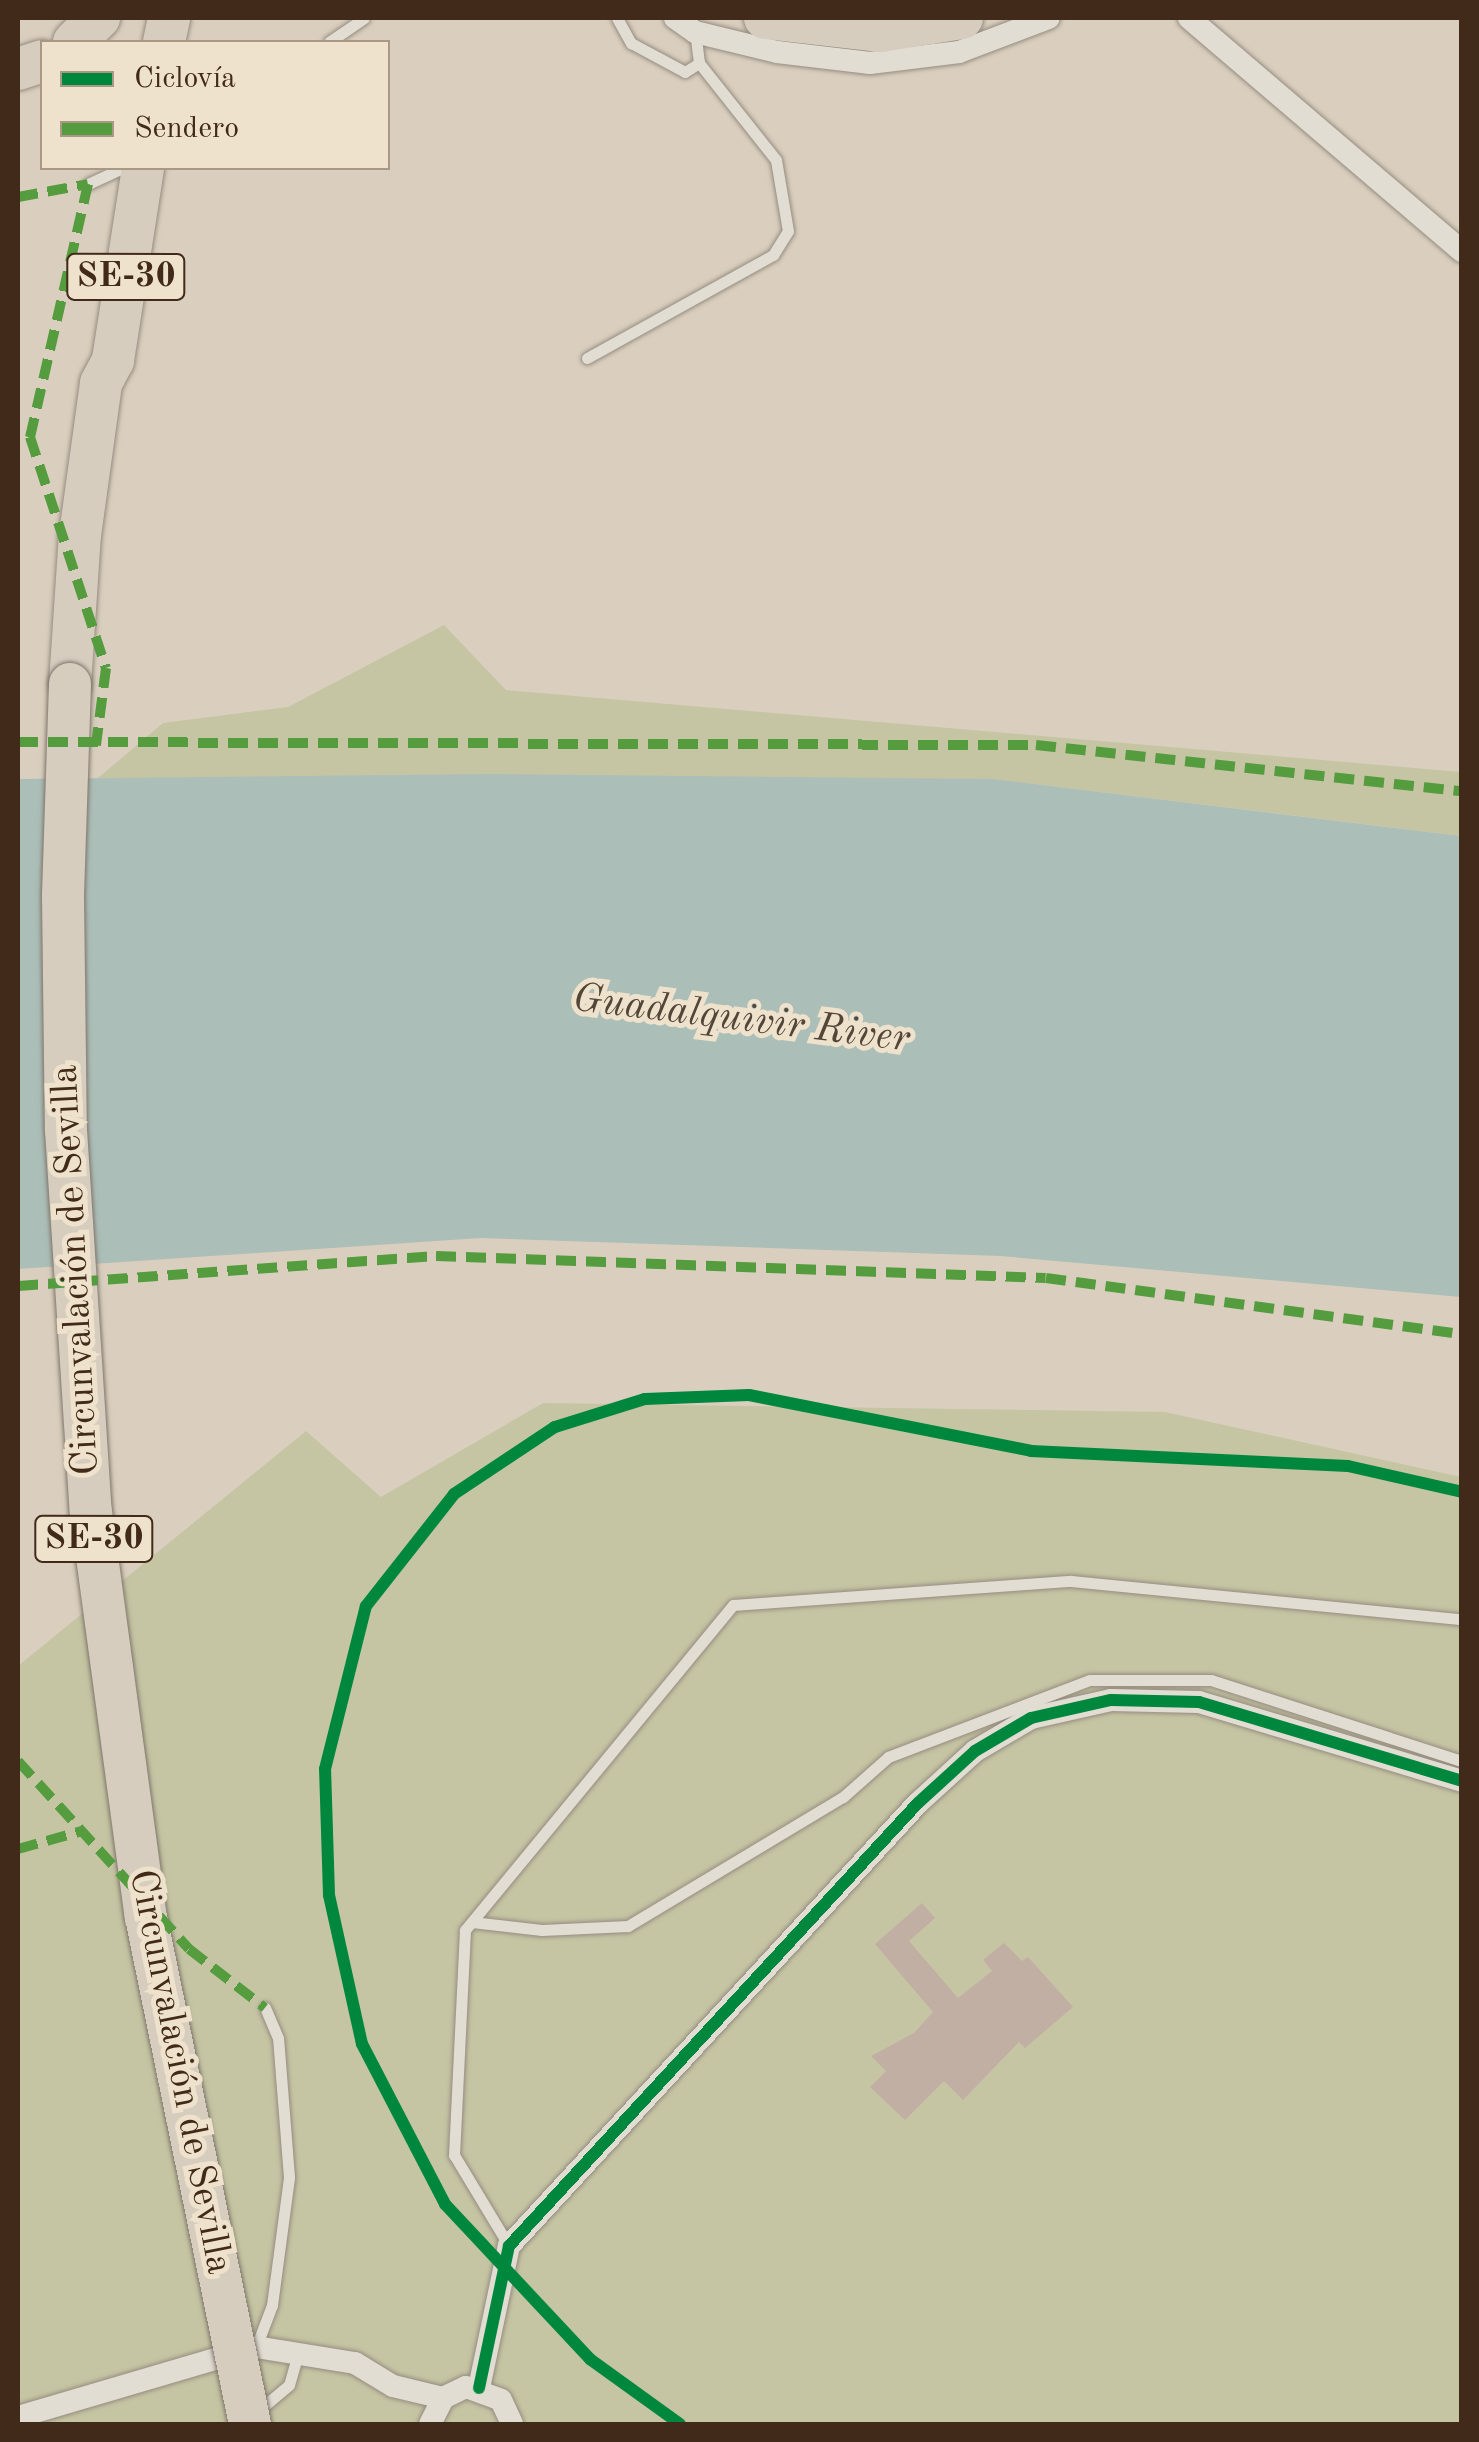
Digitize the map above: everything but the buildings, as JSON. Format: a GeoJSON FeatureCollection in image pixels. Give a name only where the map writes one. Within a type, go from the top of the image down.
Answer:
{"type":"FeatureCollection","features":[{"type":"Feature","properties":{"kind":"highway"},"geometry":{"type":"LineString","coordinates":[[76,40],[99,18]]}},
{"type":"Feature","properties":{"kind":"highway"},"geometry":{"type":"LineString","coordinates":[[765,18],[880,31],[962,18]]}},
{"type":"Feature","properties":{"kind":"highway","name":"Circunvalación de Sevilla"},"geometry":{"type":"LineString","coordinates":[[143,170],[112,360],[101,383],[80,535],[65,788],[64,1040],[75,1315],[91,1512],[134,1844],[177,2084],[247,2424]]}},
{"type":"Feature","properties":{"kind":"highway"},"geometry":{"type":"LineString","coordinates":[[101,383],[96,355],[112,173]]}},
{"type":"Feature","properties":{"kind":"street"},"geometry":{"type":"LineString","coordinates":[[675,18],[695,32],[870,63],[959,52],[1049,18]]}},
{"type":"Feature","properties":{"kind":"street"},"geometry":{"type":"LineString","coordinates":[[1189,18],[1462,251]]}},
{"type":"Feature","properties":{"kind":"street"},"geometry":{"type":"LineString","coordinates":[[479,2388],[509,2246],[918,1803],[975,1751],[1031,1718],[1111,1700],[1199,1702],[1462,1780]]}},
{"type":"Feature","properties":{"kind":"street"},"geometry":{"type":"LineString","coordinates":[[18,2417],[256,2347],[355,2364],[393,2386],[443,2398],[479,2388],[501,2400],[512,2424]]}},
{"type":"Feature","properties":{"kind":"street"},"geometry":{"type":"LineString","coordinates":[[430,2424],[443,2398]]}},
{"type":"Feature","properties":{"kind":"lane"},"geometry":{"type":"LineString","coordinates":[[331,40],[364,18]]}},
{"type":"Feature","properties":{"kind":"lane"},"geometry":{"type":"LineString","coordinates":[[617,18],[632,43],[685,72],[699,62]]}},
{"type":"Feature","properties":{"kind":"lane"},"geometry":{"type":"LineString","coordinates":[[588,358],[772,255],[788,231],[776,160],[699,62],[695,32]]}},
{"type":"Feature","properties":{"kind":"lane"},"geometry":{"type":"LineString","coordinates":[[509,2246],[454,2155],[466,1930],[732,1604],[1071,1580],[1462,1619]]}},
{"type":"Feature","properties":{"kind":"lane"},"geometry":{"type":"LineString","coordinates":[[472,1922],[542,1930],[628,1926],[843,1798],[888,1757],[1090,1680],[1211,1680],[1462,1761]]}},
{"type":"Feature","properties":{"kind":"lane"},"geometry":{"type":"LineString","coordinates":[[256,2347],[272,2306],[289,2177],[278,2038],[264,2008]]}},
{"type":"Feature","properties":{"kind":"lane"},"geometry":{"type":"LineString","coordinates":[[247,2424],[289,2385],[298,2354]]}},
{"type":"Feature","properties":{"kind":"green space"},"geometry":{"type":"Polygon","coordinates":[[[444,625],[506,690],[1461,772],[1462,836],[994,779],[98,778],[163,723],[288,707],[444,625]]]}},
{"type":"Feature","properties":{"kind":"green space"},"geometry":{"type":"Polygon","coordinates":[[[543,1403],[1165,1412],[1461,1477],[1461,2424],[18,2424],[18,1666],[306,1431],[381,1497],[543,1403]]]}},
{"type":"Feature","properties":{"kind":"water","name":"Guadalquivir River"},"geometry":{"type":"Polygon","coordinates":[[[492,774],[994,779],[1461,836],[1461,1297],[1000,1256],[481,1238],[18,1269],[18,779],[492,774]]]}},
{"type":"Feature","properties":{"kind":"marked path"},"geometry":{"type":"LineString","coordinates":[[18,197],[88,184],[30,437],[106,668],[96,745]]}},
{"type":"Feature","properties":{"kind":"marked path"},"geometry":{"type":"LineString","coordinates":[[18,742],[1036,745],[1462,791]]}},
{"type":"Feature","properties":{"kind":"marked path"},"geometry":{"type":"LineString","coordinates":[[18,1286],[436,1256],[1046,1278],[1462,1334]]}},
{"type":"Feature","properties":{"kind":"marked path"},"geometry":{"type":"LineString","coordinates":[[18,1761],[189,1949],[265,2008]]}},
{"type":"Feature","properties":{"kind":"marked path"},"geometry":{"type":"LineString","coordinates":[[18,1849],[82,1831]]}},
{"type":"Feature","properties":{"kind":"cycle path"},"geometry":{"type":"LineString","coordinates":[[680,2424],[590,2359],[445,2204],[362,2044],[329,1895],[325,1769],[366,1606],[454,1494],[555,1427],[645,1399],[749,1395],[1031,1451],[1348,1466],[1462,1492]]}},
{"type":"Feature","properties":{"kind":"cycle path"},"geometry":{"type":"LineString","coordinates":[[479,2388],[509,2246],[918,1803],[975,1751],[1031,1718],[1111,1700],[1199,1702],[1462,1781]]}}]}
